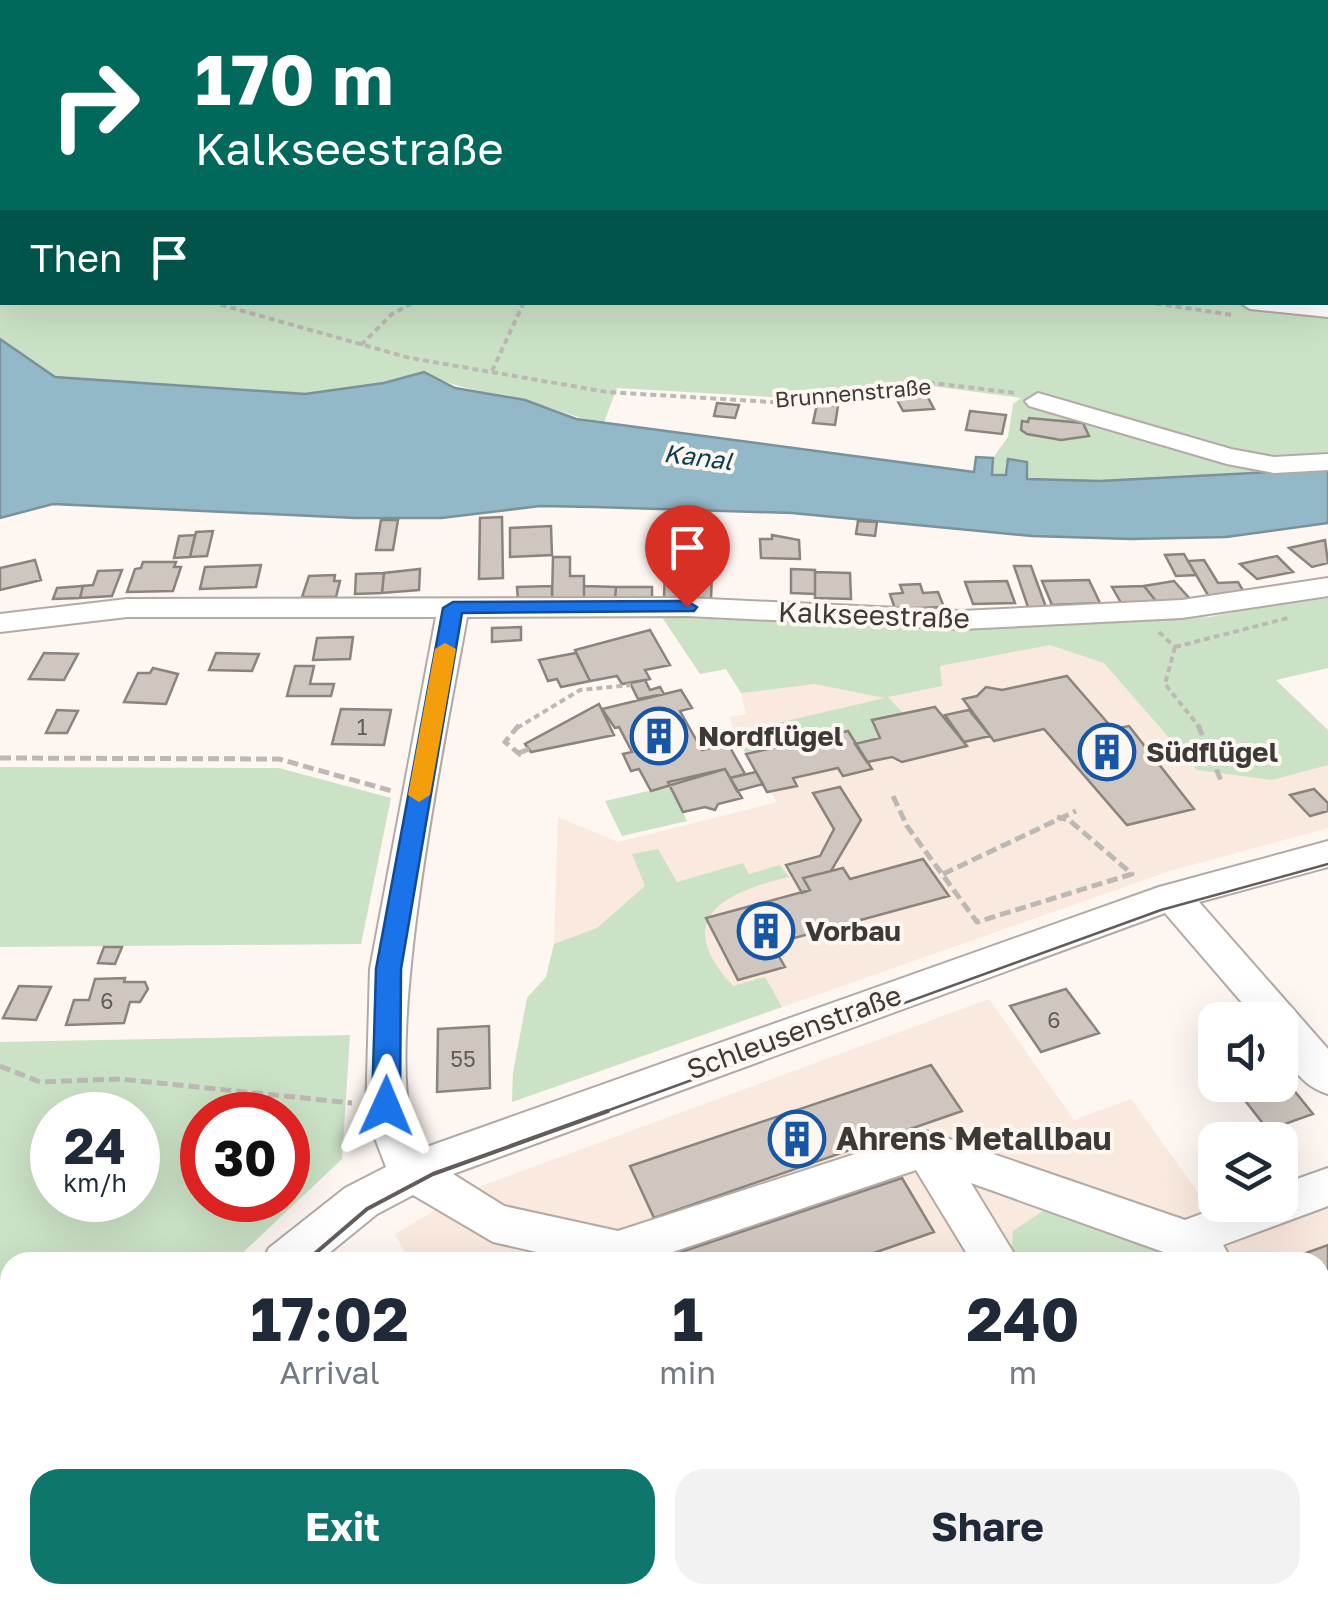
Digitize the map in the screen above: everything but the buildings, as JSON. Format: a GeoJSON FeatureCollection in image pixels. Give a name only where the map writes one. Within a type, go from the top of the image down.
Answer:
{"type":"FeatureCollection","features":[{"type":"Feature","properties":{"kind":"street"},"geometry":{"type":"LineString","coordinates":[[1279,305],[1328,310]]}},
{"type":"Feature","properties":{"kind":"street"},"geometry":{"type":"LineString","coordinates":[[1038,401],[1274,466],[1328,462]]}},
{"type":"Feature","properties":{"kind":"street","name":"Kalkseestraße"},"geometry":{"type":"LineString","coordinates":[[0,624],[127,608],[687,607],[960,620],[1182,609],[1328,587]]}},
{"type":"Feature","properties":{"kind":"street"},"geometry":{"type":"LineString","coordinates":[[453,608],[388,969],[386,1106],[396,1146],[412,1171],[439,1192],[494,1222],[603,1252]]}},
{"type":"Feature","properties":{"kind":"street","name":"Schleusenstraße"},"geometry":{"type":"LineString","coordinates":[[297,1252],[340,1216],[412,1171],[1172,896],[1328,854]]}},
{"type":"Feature","properties":{"kind":"street"},"geometry":{"type":"LineString","coordinates":[[1172,896],[1264,1002]]}},
{"type":"Feature","properties":{"kind":"street"},"geometry":{"type":"LineString","coordinates":[[1298,1042],[1328,1078]]}},
{"type":"Feature","properties":{"kind":"street"},"geometry":{"type":"LineString","coordinates":[[926,1149],[990,1252]]}},
{"type":"Feature","properties":{"kind":"street"},"geometry":{"type":"LineString","coordinates":[[635,1252],[926,1149],[1197,1251],[1249,1222]]}},
{"type":"Feature","properties":{"kind":"street"},"geometry":{"type":"LineString","coordinates":[[1298,1198],[1328,1187]]}},
{"type":"Feature","properties":{"kind":"path","name":"Brunnenstraße"},"geometry":{"type":"LineString","coordinates":[[223,305],[310,334],[361,346],[606,392],[788,403],[932,384],[1008,390],[1038,401]]}},
{"type":"Feature","properties":{"kind":"path"},"geometry":{"type":"LineString","coordinates":[[361,346],[392,314],[408,305]]}},
{"type":"Feature","properties":{"kind":"path"},"geometry":{"type":"LineString","coordinates":[[492,372],[523,305]]}},
{"type":"Feature","properties":{"kind":"path"},"geometry":{"type":"LineString","coordinates":[[1222,784],[1216,754],[1193,716],[1165,684],[1168,662],[1175,647],[1291,617]]}},
{"type":"Feature","properties":{"kind":"path"},"geometry":{"type":"LineString","coordinates":[[529,748],[521,754],[505,742],[526,721],[582,690],[631,685]]}},
{"type":"Feature","properties":{"kind":"path"},"geometry":{"type":"LineString","coordinates":[[0,758],[279,759],[418,798]]}},
{"type":"Feature","properties":{"kind":"path"},"geometry":{"type":"LineString","coordinates":[[893,796],[907,826],[977,922],[1132,874],[1069,820],[1057,817]]}},
{"type":"Feature","properties":{"kind":"path"},"geometry":{"type":"LineString","coordinates":[[942,874],[1076,811]]}},
{"type":"Feature","properties":{"kind":"path"},"geometry":{"type":"LineString","coordinates":[[0,1066],[40,1082],[120,1078],[386,1106]]}},
{"type":"Feature","properties":{"kind":"shaded area"},"geometry":{"type":"Polygon","coordinates":[[[662,617],[932,628],[1209,617],[1328,730],[1328,828],[1170,871],[512,1102],[513,1073],[527,998],[546,977],[554,944],[558,817],[618,842],[777,802],[734,733],[730,717],[746,714],[741,693],[726,669],[700,674],[662,617]]]}},
{"type":"Feature","properties":{"kind":"shaded area"},"geometry":{"type":"Polygon","coordinates":[[[989,999],[1074,1120],[1131,1099],[1198,1193],[1198,1222],[1219,1222],[1234,1243],[1328,1208],[1328,1252],[405,1252],[395,1234],[468,1191],[989,999]]]}},
{"type":"Feature","properties":{"kind":"green space"},"geometry":{"type":"Polygon","coordinates":[[[0,305],[1328,305],[1328,469],[1100,481],[1027,479],[1008,460],[1006,475],[991,475],[993,458],[1008,437],[1013,404],[1021,398],[931,386],[789,398],[617,388],[604,422],[460,386],[424,372],[384,383],[305,394],[55,377],[0,339],[0,305]]]}},
{"type":"Feature","properties":{"kind":"green space"},"geometry":{"type":"Polygon","coordinates":[[[1328,594],[1328,668],[1276,680],[1328,730],[1328,765],[1272,780],[1197,770],[1104,663],[1050,645],[940,666],[942,686],[888,697],[904,714],[872,720],[880,738],[855,744],[835,732],[746,754],[734,733],[885,698],[815,684],[741,693],[726,669],[700,674],[662,617],[932,628],[1209,617],[1328,594]]]}},
{"type":"Feature","properties":{"kind":"green space"},"geometry":{"type":"Polygon","coordinates":[[[0,767],[279,768],[391,798],[361,944],[0,947],[0,767]]]}},
{"type":"Feature","properties":{"kind":"green space"},"geometry":{"type":"Polygon","coordinates":[[[670,786],[687,821],[622,836],[605,801],[670,786]]]}},
{"type":"Feature","properties":{"kind":"green space"},"geometry":{"type":"Polygon","coordinates":[[[658,849],[677,882],[743,863],[749,874],[780,865],[789,877],[743,892],[712,913],[706,927],[706,943],[715,963],[733,986],[765,977],[782,1007],[512,1102],[513,1073],[527,998],[546,977],[554,944],[597,928],[645,886],[632,854],[658,849]]]}},
{"type":"Feature","properties":{"kind":"green space"},"geometry":{"type":"Polygon","coordinates":[[[350,1035],[342,1159],[310,1189],[310,1092],[180,1092],[180,1222],[275,1222],[244,1252],[0,1252],[0,1042],[350,1035]]]}},
{"type":"Feature","properties":{"kind":"green space"},"geometry":{"type":"Polygon","coordinates":[[[1043,1211],[1164,1252],[1015,1252],[1013,1231],[1043,1211]]]}},
{"type":"Feature","properties":{"kind":"water","name":"Kanal"},"geometry":{"type":"Polygon","coordinates":[[[0,339],[55,377],[305,394],[384,383],[424,372],[455,388],[525,400],[576,419],[974,472],[976,457],[993,458],[992,475],[1006,475],[1008,459],[1027,462],[1027,479],[1100,481],[1328,469],[1328,523],[1226,537],[1131,539],[1032,536],[792,513],[594,507],[540,506],[441,518],[355,518],[53,504],[0,518],[0,339]]]}},
{"type":"Feature","properties":{"kind":"tram line"},"geometry":{"type":"LineString","coordinates":[[601,1113],[1161,910],[1328,864]]}},
{"type":"Feature","properties":{"kind":"tram line"},"geometry":{"type":"LineString","coordinates":[[317,1252],[367,1209],[433,1174],[608,1111]]}},
{"type":"Feature","properties":{"kind":"slow traffic"},"geometry":{"type":"LineString","coordinates":[[419,795],[445,649]]}},
{"type":"Feature","properties":{"kind":"place","name":"Nordflügel"},"geometry":{"type":"Point","coordinates":[659,736]}},
{"type":"Feature","properties":{"kind":"place","name":"Südflügel"},"geometry":{"type":"Point","coordinates":[1107,752]}},
{"type":"Feature","properties":{"kind":"place","name":"Vorbau"},"geometry":{"type":"Point","coordinates":[766,931]}},
{"type":"Feature","properties":{"kind":"place","name":"Ahrens Metallbau"},"geometry":{"type":"Point","coordinates":[797,1139]}},
{"type":"Feature","properties":{"kind":"route"},"geometry":{"type":"LineString","coordinates":[[386,1106],[388,969],[453,608],[687,607]]}}]}
